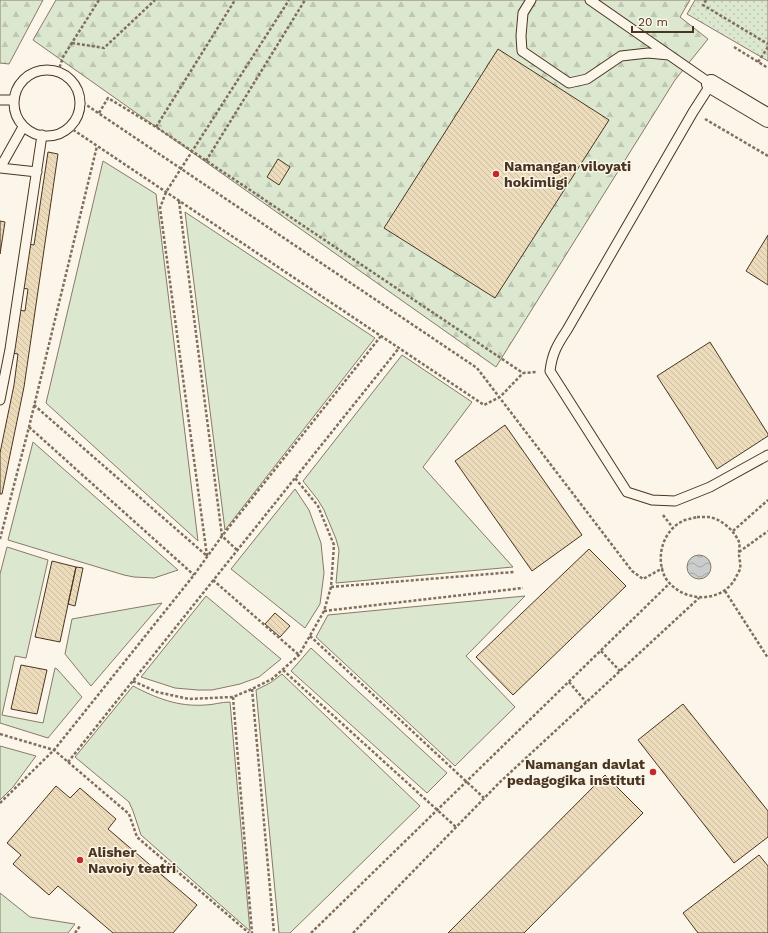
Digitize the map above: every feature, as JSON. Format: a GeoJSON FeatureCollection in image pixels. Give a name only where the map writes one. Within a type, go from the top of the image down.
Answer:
{"type":"FeatureCollection","features":[{"type":"Feature","properties":{"kind":"street"},"geometry":{"type":"LineString","coordinates":[[711,84],[768,118]]}},
{"type":"Feature","properties":{"kind":"lane"},"geometry":{"type":"LineString","coordinates":[[531,0],[523,13],[521,36],[522,51],[569,83],[587,79],[621,56],[648,53],[670,55]]}},
{"type":"Feature","properties":{"kind":"lane"},"geometry":{"type":"LineString","coordinates":[[590,0],[711,84],[693,112],[558,344],[552,358],[550,371],[627,492],[652,500],[675,501],[710,487],[768,455]]}},
{"type":"Feature","properties":{"kind":"lane"},"geometry":{"type":"LineString","coordinates":[[43,70],[58,72],[70,80],[78,93],[79,107],[75,121],[64,131],[50,136],[36,135],[23,127],[16,114],[14,100],[19,86],[29,75],[43,70]]}},
{"type":"Feature","properties":{"kind":"lane"},"geometry":{"type":"LineString","coordinates":[[0,100],[14,100]]}},
{"type":"Feature","properties":{"kind":"lane"},"geometry":{"type":"LineString","coordinates":[[23,127],[0,168],[37,172]]}},
{"type":"Feature","properties":{"kind":"lane"},"geometry":{"type":"LineString","coordinates":[[0,400],[10,348],[42,135]]}},
{"type":"Feature","properties":{"kind":"path"},"geometry":{"type":"LineString","coordinates":[[58,72],[63,57],[99,0]]}},
{"type":"Feature","properties":{"kind":"path"},"geometry":{"type":"LineString","coordinates":[[72,43],[104,48],[155,0]]}},
{"type":"Feature","properties":{"kind":"path"},"geometry":{"type":"LineString","coordinates":[[156,127],[235,0]]}},
{"type":"Feature","properties":{"kind":"path"},"geometry":{"type":"LineString","coordinates":[[207,556],[160,208],[166,192],[289,0]]}},
{"type":"Feature","properties":{"kind":"path"},"geometry":{"type":"LineString","coordinates":[[206,161],[305,0]]}},
{"type":"Feature","properties":{"kind":"path"},"geometry":{"type":"LineString","coordinates":[[706,0],[703,5],[768,45],[758,62]]}},
{"type":"Feature","properties":{"kind":"path"},"geometry":{"type":"LineString","coordinates":[[734,47],[768,68]]}},
{"type":"Feature","properties":{"kind":"path"},"geometry":{"type":"LineString","coordinates":[[99,113],[108,98],[156,127],[523,373],[550,371]]}},
{"type":"Feature","properties":{"kind":"path"},"geometry":{"type":"LineString","coordinates":[[79,100],[477,368],[632,571],[644,579],[662,568]]}},
{"type":"Feature","properties":{"kind":"path"},"geometry":{"type":"LineString","coordinates":[[693,112],[768,156]]}},
{"type":"Feature","properties":{"kind":"path"},"geometry":{"type":"LineString","coordinates":[[69,127],[484,405],[500,397],[523,373]]}},
{"type":"Feature","properties":{"kind":"path"},"geometry":{"type":"LineString","coordinates":[[0,539],[29,427],[97,146]]}},
{"type":"Feature","properties":{"kind":"path"},"geometry":{"type":"LineString","coordinates":[[178,200],[222,536],[237,550]]}},
{"type":"Feature","properties":{"kind":"path"},"geometry":{"type":"LineString","coordinates":[[0,803],[54,750],[194,575],[222,536],[381,336]]}},
{"type":"Feature","properties":{"kind":"path"},"geometry":{"type":"LineString","coordinates":[[68,762],[399,348]]}},
{"type":"Feature","properties":{"kind":"path"},"geometry":{"type":"LineString","coordinates":[[34,405],[207,556]]}},
{"type":"Feature","properties":{"kind":"path"},"geometry":{"type":"LineString","coordinates":[[29,427],[194,575]]}},
{"type":"Feature","properties":{"kind":"path"},"geometry":{"type":"LineString","coordinates":[[133,681],[157,692],[189,698],[233,697],[272,679],[299,655],[324,611],[331,588],[334,544],[318,506],[295,478]]}},
{"type":"Feature","properties":{"kind":"path"},"geometry":{"type":"LineString","coordinates":[[733,531],[768,500]]}},
{"type":"Feature","properties":{"kind":"path"},"geometry":{"type":"LineString","coordinates":[[697,517],[710,518],[722,522],[733,531],[739,543],[740,569],[734,581],[724,591],[712,596],[699,598],[686,595],[674,588],[666,578],[661,565],[661,552],[665,539],[673,528],[684,520],[697,517]]}},
{"type":"Feature","properties":{"kind":"path"},"geometry":{"type":"LineString","coordinates":[[739,552],[768,531]]}},
{"type":"Feature","properties":{"kind":"path"},"geometry":{"type":"LineString","coordinates":[[331,588],[514,572]]}},
{"type":"Feature","properties":{"kind":"path"},"geometry":{"type":"LineString","coordinates":[[213,580],[299,655]]}},
{"type":"Feature","properties":{"kind":"path"},"geometry":{"type":"LineString","coordinates":[[311,933],[670,583]]}},
{"type":"Feature","properties":{"kind":"path"},"geometry":{"type":"LineString","coordinates":[[324,611],[523,588]]}},
{"type":"Feature","properties":{"kind":"path"},"geometry":{"type":"LineString","coordinates":[[724,591],[768,658]]}},
{"type":"Feature","properties":{"kind":"path"},"geometry":{"type":"LineString","coordinates":[[353,933],[500,782],[699,598]]}},
{"type":"Feature","properties":{"kind":"path"},"geometry":{"type":"LineString","coordinates":[[310,636],[484,798]]}},
{"type":"Feature","properties":{"kind":"path"},"geometry":{"type":"LineString","coordinates":[[601,651],[620,671]]}},
{"type":"Feature","properties":{"kind":"path"},"geometry":{"type":"LineString","coordinates":[[282,670],[456,827]]}},
{"type":"Feature","properties":{"kind":"path"},"geometry":{"type":"LineString","coordinates":[[569,682],[586,702]]}},
{"type":"Feature","properties":{"kind":"path"},"geometry":{"type":"LineString","coordinates":[[252,689],[274,933]]}},
{"type":"Feature","properties":{"kind":"path"},"geometry":{"type":"LineString","coordinates":[[233,697],[250,933]]}},
{"type":"Feature","properties":{"kind":"path"},"geometry":{"type":"LineString","coordinates":[[0,734],[54,750],[129,814],[137,836],[250,933]]}},
{"type":"Feature","properties":{"kind":"path"},"geometry":{"type":"LineString","coordinates":[[74,933],[80,926]]}},
{"type":"Feature","properties":{"kind":"green space"},"geometry":{"type":"Polygon","coordinates":[[[0,0],[43,0],[9,64],[0,63],[0,0]]]}},
{"type":"Feature","properties":{"kind":"green space"},"geometry":{"type":"Polygon","coordinates":[[[56,0],[690,0],[680,17],[708,39],[675,80],[496,367],[33,40],[56,0]]]}},
{"type":"Feature","properties":{"kind":"green space"},"geometry":{"type":"Polygon","coordinates":[[[695,0],[768,0],[768,61],[687,14],[695,0]]]}},
{"type":"Feature","properties":{"kind":"green space"},"geometry":{"type":"Polygon","coordinates":[[[103,161],[156,194],[198,541],[46,403],[103,161]]]}},
{"type":"Feature","properties":{"kind":"green space"},"geometry":{"type":"Polygon","coordinates":[[[185,212],[375,338],[225,530],[185,212]]]}},
{"type":"Feature","properties":{"kind":"green space"},"geometry":{"type":"Polygon","coordinates":[[[402,355],[472,402],[423,467],[513,567],[336,583],[339,550],[336,539],[324,510],[303,481],[402,355]]]}},
{"type":"Feature","properties":{"kind":"green space"},"geometry":{"type":"Polygon","coordinates":[[[33,442],[178,570],[154,578],[134,577],[8,540],[33,442]]]}},
{"type":"Feature","properties":{"kind":"green space"},"geometry":{"type":"Polygon","coordinates":[[[295,489],[309,510],[321,543],[324,573],[320,604],[305,628],[231,569],[295,489]]]}},
{"type":"Feature","properties":{"kind":"green space"},"geometry":{"type":"Polygon","coordinates":[[[7,547],[48,560],[26,658],[15,656],[2,715],[43,723],[55,668],[82,697],[48,738],[0,723],[0,574],[7,547]]]}},
{"type":"Feature","properties":{"kind":"green space"},"geometry":{"type":"Polygon","coordinates":[[[206,596],[281,659],[259,677],[240,684],[212,690],[175,688],[141,677],[206,596]]]}},
{"type":"Feature","properties":{"kind":"green space"},"geometry":{"type":"Polygon","coordinates":[[[525,596],[466,656],[515,707],[455,766],[316,637],[328,615],[525,596]]]}},
{"type":"Feature","properties":{"kind":"green space"},"geometry":{"type":"Polygon","coordinates":[[[162,603],[91,686],[65,654],[72,619],[162,603]]]}},
{"type":"Feature","properties":{"kind":"green space"},"geometry":{"type":"Polygon","coordinates":[[[311,648],[447,773],[427,793],[291,671],[311,648]]]}},
{"type":"Feature","properties":{"kind":"green space"},"geometry":{"type":"Polygon","coordinates":[[[282,674],[420,806],[290,933],[279,933],[256,690],[270,683],[282,674]]]}},
{"type":"Feature","properties":{"kind":"green space"},"geometry":{"type":"Polygon","coordinates":[[[133,686],[159,698],[186,705],[208,705],[230,702],[250,931],[141,835],[129,802],[75,757],[133,686]]]}},
{"type":"Feature","properties":{"kind":"green space"},"geometry":{"type":"Polygon","coordinates":[[[0,746],[36,756],[13,787],[0,800],[0,746]]]}},
{"type":"Feature","properties":{"kind":"green space"},"geometry":{"type":"Polygon","coordinates":[[[0,893],[30,917],[75,924],[68,933],[0,933],[0,893]]]}},
{"type":"Feature","properties":{"kind":"water"},"geometry":{"type":"Polygon","coordinates":[[[699,555],[708,558],[711,567],[708,576],[699,579],[690,576],[687,567],[690,558],[699,555]]]}},
{"type":"Feature","properties":{"kind":"building","name":"Namangan viloyati hokimligi"},"geometry":{"type":"Polygon","coordinates":[[[498,49],[609,120],[495,298],[384,228],[498,49]]]}},
{"type":"Feature","properties":{"kind":"building"},"geometry":{"type":"Polygon","coordinates":[[[48,152],[58,154],[24,387],[2,494],[0,494],[0,453],[14,385],[18,354],[12,353],[18,310],[25,311],[28,289],[22,288],[28,244],[34,245],[48,152]]]}},
{"type":"Feature","properties":{"kind":"building"},"geometry":{"type":"Polygon","coordinates":[[[278,159],[290,167],[279,185],[267,177],[278,159]]]}},
{"type":"Feature","properties":{"kind":"building"},"geometry":{"type":"Polygon","coordinates":[[[0,221],[5,222],[0,254],[0,221]]]}},
{"type":"Feature","properties":{"kind":"building"},"geometry":{"type":"Polygon","coordinates":[[[768,235],[768,285],[746,271],[768,235]]]}},
{"type":"Feature","properties":{"kind":"building"},"geometry":{"type":"Polygon","coordinates":[[[710,342],[768,434],[768,436],[717,469],[657,376],[710,342]]]}},
{"type":"Feature","properties":{"kind":"building"},"geometry":{"type":"Polygon","coordinates":[[[505,425],[582,535],[532,571],[455,461],[505,425]]]}},
{"type":"Feature","properties":{"kind":"building"},"geometry":{"type":"Polygon","coordinates":[[[589,549],[626,586],[513,695],[476,657],[589,549]]]}},
{"type":"Feature","properties":{"kind":"building"},"geometry":{"type":"Polygon","coordinates":[[[52,561],[76,567],[60,642],[35,637],[52,561]]]}},
{"type":"Feature","properties":{"kind":"building"},"geometry":{"type":"Polygon","coordinates":[[[76,567],[83,568],[75,606],[68,604],[76,567]]]}},
{"type":"Feature","properties":{"kind":"building"},"geometry":{"type":"Polygon","coordinates":[[[275,613],[290,626],[280,637],[265,624],[275,613]]]}},
{"type":"Feature","properties":{"kind":"building"},"geometry":{"type":"Polygon","coordinates":[[[21,665],[47,670],[37,714],[11,709],[21,665]]]}},
{"type":"Feature","properties":{"kind":"building"},"geometry":{"type":"Polygon","coordinates":[[[683,704],[768,811],[768,837],[734,863],[638,740],[683,704]]]}},
{"type":"Feature","properties":{"kind":"building"},"geometry":{"type":"Polygon","coordinates":[[[605,775],[643,813],[524,933],[448,933],[605,775]]]}},
{"type":"Feature","properties":{"kind":"building","name":"Alisher Navoiy teatri"},"geometry":{"type":"Polygon","coordinates":[[[56,786],[70,798],[80,788],[116,819],[108,829],[197,905],[173,933],[113,933],[58,886],[49,895],[13,864],[21,855],[7,843],[56,786]]]}},
{"type":"Feature","properties":{"kind":"building"},"geometry":{"type":"Polygon","coordinates":[[[759,855],[768,866],[768,933],[698,933],[683,913],[759,855]]]}},
{"type":"Feature","properties":{"kind":"place","name":"Namangan viloyati hokimligi"},"geometry":{"type":"Point","coordinates":[496,174]}},
{"type":"Feature","properties":{"kind":"place","name":"Namangan davlat pedagogika instituti"},"geometry":{"type":"Point","coordinates":[653,772]}},
{"type":"Feature","properties":{"kind":"place","name":"Alisher Navoiy teatri"},"geometry":{"type":"Point","coordinates":[80,860]}}]}
